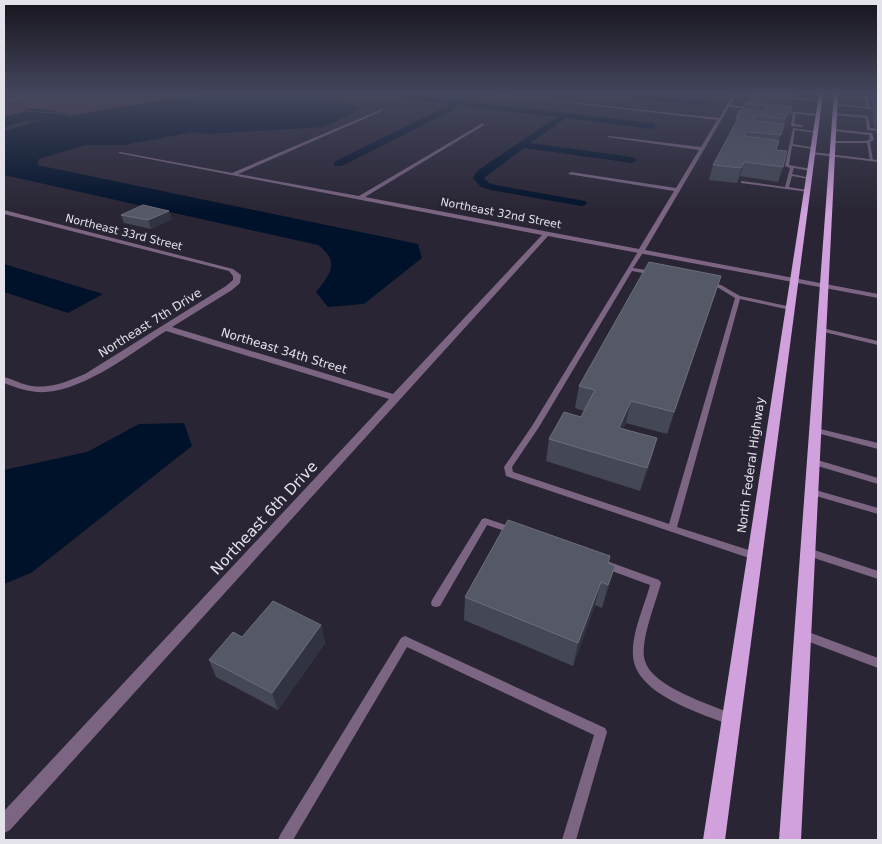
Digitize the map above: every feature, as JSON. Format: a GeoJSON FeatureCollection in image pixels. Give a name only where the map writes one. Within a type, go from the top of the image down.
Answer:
{"type":"FeatureCollection","features":[{"type":"Feature","properties":{"kind":"main road","name":"North Federal Highway"},"geometry":{"type":"LineString","coordinates":[[714,840],[816,133]]}},
{"type":"Feature","properties":{"kind":"main road"},"geometry":{"type":"LineString","coordinates":[[790,840],[834,133]]}},
{"type":"Feature","properties":{"kind":"street"},"geometry":{"type":"LineString","coordinates":[[232,174],[327,133]]}},
{"type":"Feature","properties":{"kind":"street"},"geometry":{"type":"LineString","coordinates":[[360,198],[467,133]]}},
{"type":"Feature","properties":{"kind":"street"},"geometry":{"type":"LineString","coordinates":[[641,251],[711,133]]}},
{"type":"Feature","properties":{"kind":"street"},"geometry":{"type":"LineString","coordinates":[[609,137],[702,149]]}},
{"type":"Feature","properties":{"kind":"street"},"geometry":{"type":"LineString","coordinates":[[813,150],[832,155],[878,161]]}},
{"type":"Feature","properties":{"kind":"street","name":"Northeast 32nd Street"},"geometry":{"type":"LineString","coordinates":[[120,153],[878,296]]}},
{"type":"Feature","properties":{"kind":"street"},"geometry":{"type":"LineString","coordinates":[[571,174],[677,190]]}},
{"type":"Feature","properties":{"kind":"street","name":"Northeast 33rd Street"},"geometry":{"type":"LineString","coordinates":[[4,212],[231,270],[237,275]]}},
{"type":"Feature","properties":{"kind":"street","name":"Northeast 6th Drive"},"geometry":{"type":"LineString","coordinates":[[4,824],[547,233]]}},
{"type":"Feature","properties":{"kind":"street","name":"Northeast 7th Drive"},"geometry":{"type":"LineString","coordinates":[[4,380],[27,389],[46,389],[68,385],[88,376],[229,288],[236,282],[237,275]]}},
{"type":"Feature","properties":{"kind":"street","name":"Northeast 34th Street"},"geometry":{"type":"LineString","coordinates":[[166,328],[396,398]]}},
{"type":"Feature","properties":{"kind":"lane"},"geometry":{"type":"LineString","coordinates":[[865,133],[878,134]]}},
{"type":"Feature","properties":{"kind":"lane"},"geometry":{"type":"LineString","coordinates":[[871,134],[872,140],[869,142],[872,160]]}},
{"type":"Feature","properties":{"kind":"lane"},"geometry":{"type":"LineString","coordinates":[[784,135],[792,136],[786,166],[809,180]]}},
{"type":"Feature","properties":{"kind":"lane"},"geometry":{"type":"LineString","coordinates":[[833,142],[869,142]]}},
{"type":"Feature","properties":{"kind":"lane"},"geometry":{"type":"LineString","coordinates":[[791,145],[813,150]]}},
{"type":"Feature","properties":{"kind":"lane"},"geometry":{"type":"LineString","coordinates":[[780,152],[789,154]]}},
{"type":"Feature","properties":{"kind":"lane"},"geometry":{"type":"LineString","coordinates":[[787,188],[792,168]]}},
{"type":"Feature","properties":{"kind":"lane"},"geometry":{"type":"LineString","coordinates":[[791,175],[809,180]]}},
{"type":"Feature","properties":{"kind":"lane"},"geometry":{"type":"LineString","coordinates":[[742,182],[787,188],[809,180]]}},
{"type":"Feature","properties":{"kind":"lane"},"geometry":{"type":"LineString","coordinates":[[641,251],[535,427],[508,467],[509,474],[755,556]]}},
{"type":"Feature","properties":{"kind":"lane"},"geometry":{"type":"LineString","coordinates":[[631,269],[657,274]]}},
{"type":"Feature","properties":{"kind":"lane"},"geometry":{"type":"LineString","coordinates":[[702,282],[719,286],[738,297],[790,308]]}},
{"type":"Feature","properties":{"kind":"lane"},"geometry":{"type":"LineString","coordinates":[[672,529],[738,297]]}},
{"type":"Feature","properties":{"kind":"lane"},"geometry":{"type":"LineString","coordinates":[[822,330],[878,342]]}},
{"type":"Feature","properties":{"kind":"lane"},"geometry":{"type":"LineString","coordinates":[[816,430],[878,446]]}},
{"type":"Feature","properties":{"kind":"lane"},"geometry":{"type":"LineString","coordinates":[[814,462],[878,480]]}},
{"type":"Feature","properties":{"kind":"lane"},"geometry":{"type":"LineString","coordinates":[[812,492],[878,511]]}},
{"type":"Feature","properties":{"kind":"lane"},"geometry":{"type":"LineString","coordinates":[[436,603],[484,520],[520,534]]}},
{"type":"Feature","properties":{"kind":"lane"},"geometry":{"type":"LineString","coordinates":[[808,552],[878,575]]}},
{"type":"Feature","properties":{"kind":"lane"},"geometry":{"type":"LineString","coordinates":[[593,560],[656,582],[639,647],[638,661],[642,671],[665,690],[731,719]]}},
{"type":"Feature","properties":{"kind":"lane"},"geometry":{"type":"LineString","coordinates":[[803,635],[878,663]]}},
{"type":"Feature","properties":{"kind":"lane"},"geometry":{"type":"LineString","coordinates":[[285,840],[405,642],[601,732],[569,840]]}},
{"type":"Feature","properties":{"kind":"water"},"geometry":{"type":"Polygon","coordinates":[[[4,133],[186,133],[124,145],[86,145],[39,159],[37,165],[418,244],[422,258],[364,304],[328,307],[316,292],[329,274],[331,263],[325,251],[318,245],[4,175],[4,133]]]}},
{"type":"Feature","properties":{"kind":"water"},"geometry":{"type":"Polygon","coordinates":[[[4,264],[103,294],[68,313],[4,292],[4,264]]]}},
{"type":"Feature","properties":{"kind":"water"},"geometry":{"type":"Polygon","coordinates":[[[184,423],[192,446],[31,573],[4,584],[4,470],[87,452],[139,424],[184,423]]]}},
{"type":"Feature","properties":{"kind":"building"},"geometry":{"type":"Polygon","coordinates":[[[730,133],[745,133],[746,136],[779,141],[776,150],[787,151],[783,167],[744,162],[741,168],[713,165],[730,133]]]}},
{"type":"Feature","properties":{"kind":"building"},"geometry":{"type":"Polygon","coordinates":[[[143,205],[169,211],[148,220],[121,215],[143,205]]]}},
{"type":"Feature","properties":{"kind":"building"},"geometry":{"type":"Polygon","coordinates":[[[649,262],[721,276],[674,412],[631,401],[619,428],[657,438],[647,468],[549,439],[564,412],[581,417],[595,390],[579,386],[649,262]]]}},
{"type":"Feature","properties":{"kind":"building"},"geometry":{"type":"Polygon","coordinates":[[[508,520],[610,556],[608,563],[615,566],[608,585],[601,582],[578,643],[465,597],[508,520]]]}},
{"type":"Feature","properties":{"kind":"building"},"geometry":{"type":"Polygon","coordinates":[[[273,601],[321,625],[272,693],[209,660],[233,632],[242,637],[273,601]]]}},
{"type":"Feature","properties":{"kind":"waterway"},"geometry":{"type":"LineString","coordinates":[[338,164],[399,133]]}},
{"type":"Feature","properties":{"kind":"waterway"},"geometry":{"type":"LineString","coordinates":[[538,133],[481,173],[478,178],[485,185],[495,188],[581,203]]}},
{"type":"Feature","properties":{"kind":"waterway"},"geometry":{"type":"LineString","coordinates":[[523,145],[632,160]]}}]}
